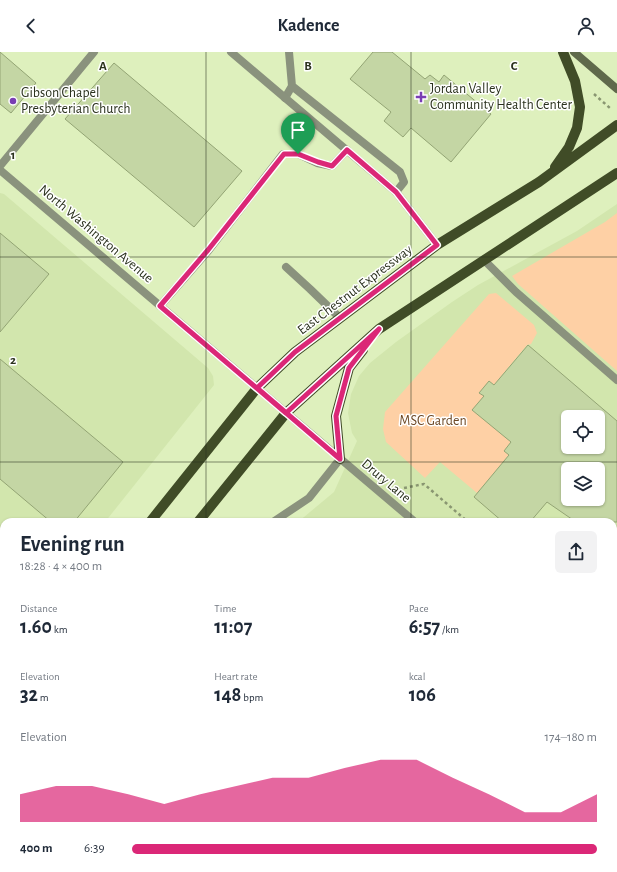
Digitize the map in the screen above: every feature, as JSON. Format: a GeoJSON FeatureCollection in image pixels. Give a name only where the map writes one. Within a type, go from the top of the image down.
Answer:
{"type":"FeatureCollection","features":[{"type":"Feature","properties":{"kind":"main road"},"geometry":{"type":"LineString","coordinates":[[551,174],[569,147],[576,128],[580,107],[575,81],[563,52]]}},
{"type":"Feature","properties":{"kind":"main road"},"geometry":{"type":"LineString","coordinates":[[574,52],[617,89]]}},
{"type":"Feature","properties":{"kind":"main road","name":"East Chestnut Expressway"},"geometry":{"type":"LineString","coordinates":[[153,518],[257,388],[295,352],[437,245],[551,174],[617,125]]}},
{"type":"Feature","properties":{"kind":"main road"},"geometry":{"type":"LineString","coordinates":[[201,518],[286,413],[379,329],[617,173]]}},
{"type":"Feature","properties":{"kind":"main road"},"geometry":{"type":"LineString","coordinates":[[340,459],[336,416],[349,368],[379,329]]}},
{"type":"Feature","properties":{"kind":"street"},"geometry":{"type":"LineString","coordinates":[[0,166],[94,52]]}},
{"type":"Feature","properties":{"kind":"street"},"geometry":{"type":"LineString","coordinates":[[231,52],[396,192],[437,245]]}},
{"type":"Feature","properties":{"kind":"street"},"geometry":{"type":"LineString","coordinates":[[285,98],[292,86],[290,52]]}},
{"type":"Feature","properties":{"kind":"street"},"geometry":{"type":"LineString","coordinates":[[292,86],[400,172],[404,182],[396,192]]}},
{"type":"Feature","properties":{"kind":"street"},"geometry":{"type":"LineString","coordinates":[[160,306],[208,250],[284,154],[298,154],[332,166],[347,150]]}},
{"type":"Feature","properties":{"kind":"street","name":"North Washington Avenue"},"geometry":{"type":"LineString","coordinates":[[0,170],[340,459]]}},
{"type":"Feature","properties":{"kind":"street"},"geometry":{"type":"LineString","coordinates":[[484,260],[516,292],[617,380]]}},
{"type":"Feature","properties":{"kind":"street"},"geometry":{"type":"LineString","coordinates":[[286,267],[340,318]]}},
{"type":"Feature","properties":{"kind":"street"},"geometry":{"type":"LineString","coordinates":[[279,518],[309,498],[340,459]]}},
{"type":"Feature","properties":{"kind":"street","name":"Drury Lane"},"geometry":{"type":"LineString","coordinates":[[340,459],[410,518]]}},
{"type":"Feature","properties":{"kind":"path"},"geometry":{"type":"LineString","coordinates":[[594,94],[611,109]]}},
{"type":"Feature","properties":{"kind":"path"},"geometry":{"type":"LineString","coordinates":[[404,488],[424,484],[463,518]]}},
{"type":"Feature","properties":{"kind":"shaded area"},"geometry":{"type":"Polygon","coordinates":[[[0,193],[4,194],[208,368],[213,376],[214,385],[108,518],[0,518],[0,193]]]}},
{"type":"Feature","properties":{"kind":"shaded area"},"geometry":{"type":"Polygon","coordinates":[[[617,204],[617,518],[303,518],[334,492],[357,441],[352,433],[348,413],[351,394],[359,376],[370,363],[396,342],[478,285],[577,231],[617,204]]]}},
{"type":"Feature","properties":{"kind":"green space"},"geometry":{"type":"Polygon","coordinates":[[[617,213],[617,371],[518,284],[512,276],[605,222],[617,213]]]}},
{"type":"Feature","properties":{"kind":"green space","name":"MSC Garden"},"geometry":{"type":"Polygon","coordinates":[[[496,293],[534,325],[537,333],[531,344],[527,345],[494,385],[489,381],[480,393],[484,396],[473,410],[511,442],[504,451],[509,455],[477,493],[440,462],[425,478],[386,442],[383,429],[385,412],[489,294],[496,293]]]}},
{"type":"Feature","properties":{"kind":"building"},"geometry":{"type":"Polygon","coordinates":[[[0,52],[36,83],[11,113],[0,104],[0,52]]]}},
{"type":"Feature","properties":{"kind":"building","name":"Jordan Valley Community Health Center"},"geometry":{"type":"Polygon","coordinates":[[[373,52],[392,52],[425,79],[430,75],[439,82],[444,75],[491,114],[451,162],[411,128],[403,137],[384,121],[391,112],[350,79],[373,52]]]}},
{"type":"Feature","properties":{"kind":"building"},"geometry":{"type":"Polygon","coordinates":[[[114,63],[242,171],[194,227],[65,119],[114,63]]]}},
{"type":"Feature","properties":{"kind":"building"},"geometry":{"type":"Polygon","coordinates":[[[0,233],[49,274],[0,332],[0,233]]]}},
{"type":"Feature","properties":{"kind":"building"},"geometry":{"type":"Polygon","coordinates":[[[528,345],[604,410],[561,410],[561,454],[605,454],[605,411],[617,421],[617,518],[570,518],[547,502],[533,518],[498,518],[474,497],[509,455],[504,451],[511,442],[472,410],[484,396],[479,393],[489,381],[494,385],[528,345]]]}},
{"type":"Feature","properties":{"kind":"building"},"geometry":{"type":"Polygon","coordinates":[[[0,359],[123,462],[77,518],[46,518],[0,479],[0,359]]]}},
{"type":"Feature","properties":{"kind":"place","name":"Jordan Valley Community Health Center"},"geometry":{"type":"Point","coordinates":[421,97]}},
{"type":"Feature","properties":{"kind":"place","name":"Gibson Chapel Presbyterian Church"},"geometry":{"type":"Point","coordinates":[13,101]}},
{"type":"Feature","properties":{"kind":"route"},"geometry":{"type":"LineString","coordinates":[[298,154],[284,154],[208,250],[160,306],[286,413],[379,329],[349,368],[336,416],[340,459],[257,388],[295,352],[437,245],[396,192],[347,150],[332,166],[298,154]]}}]}
